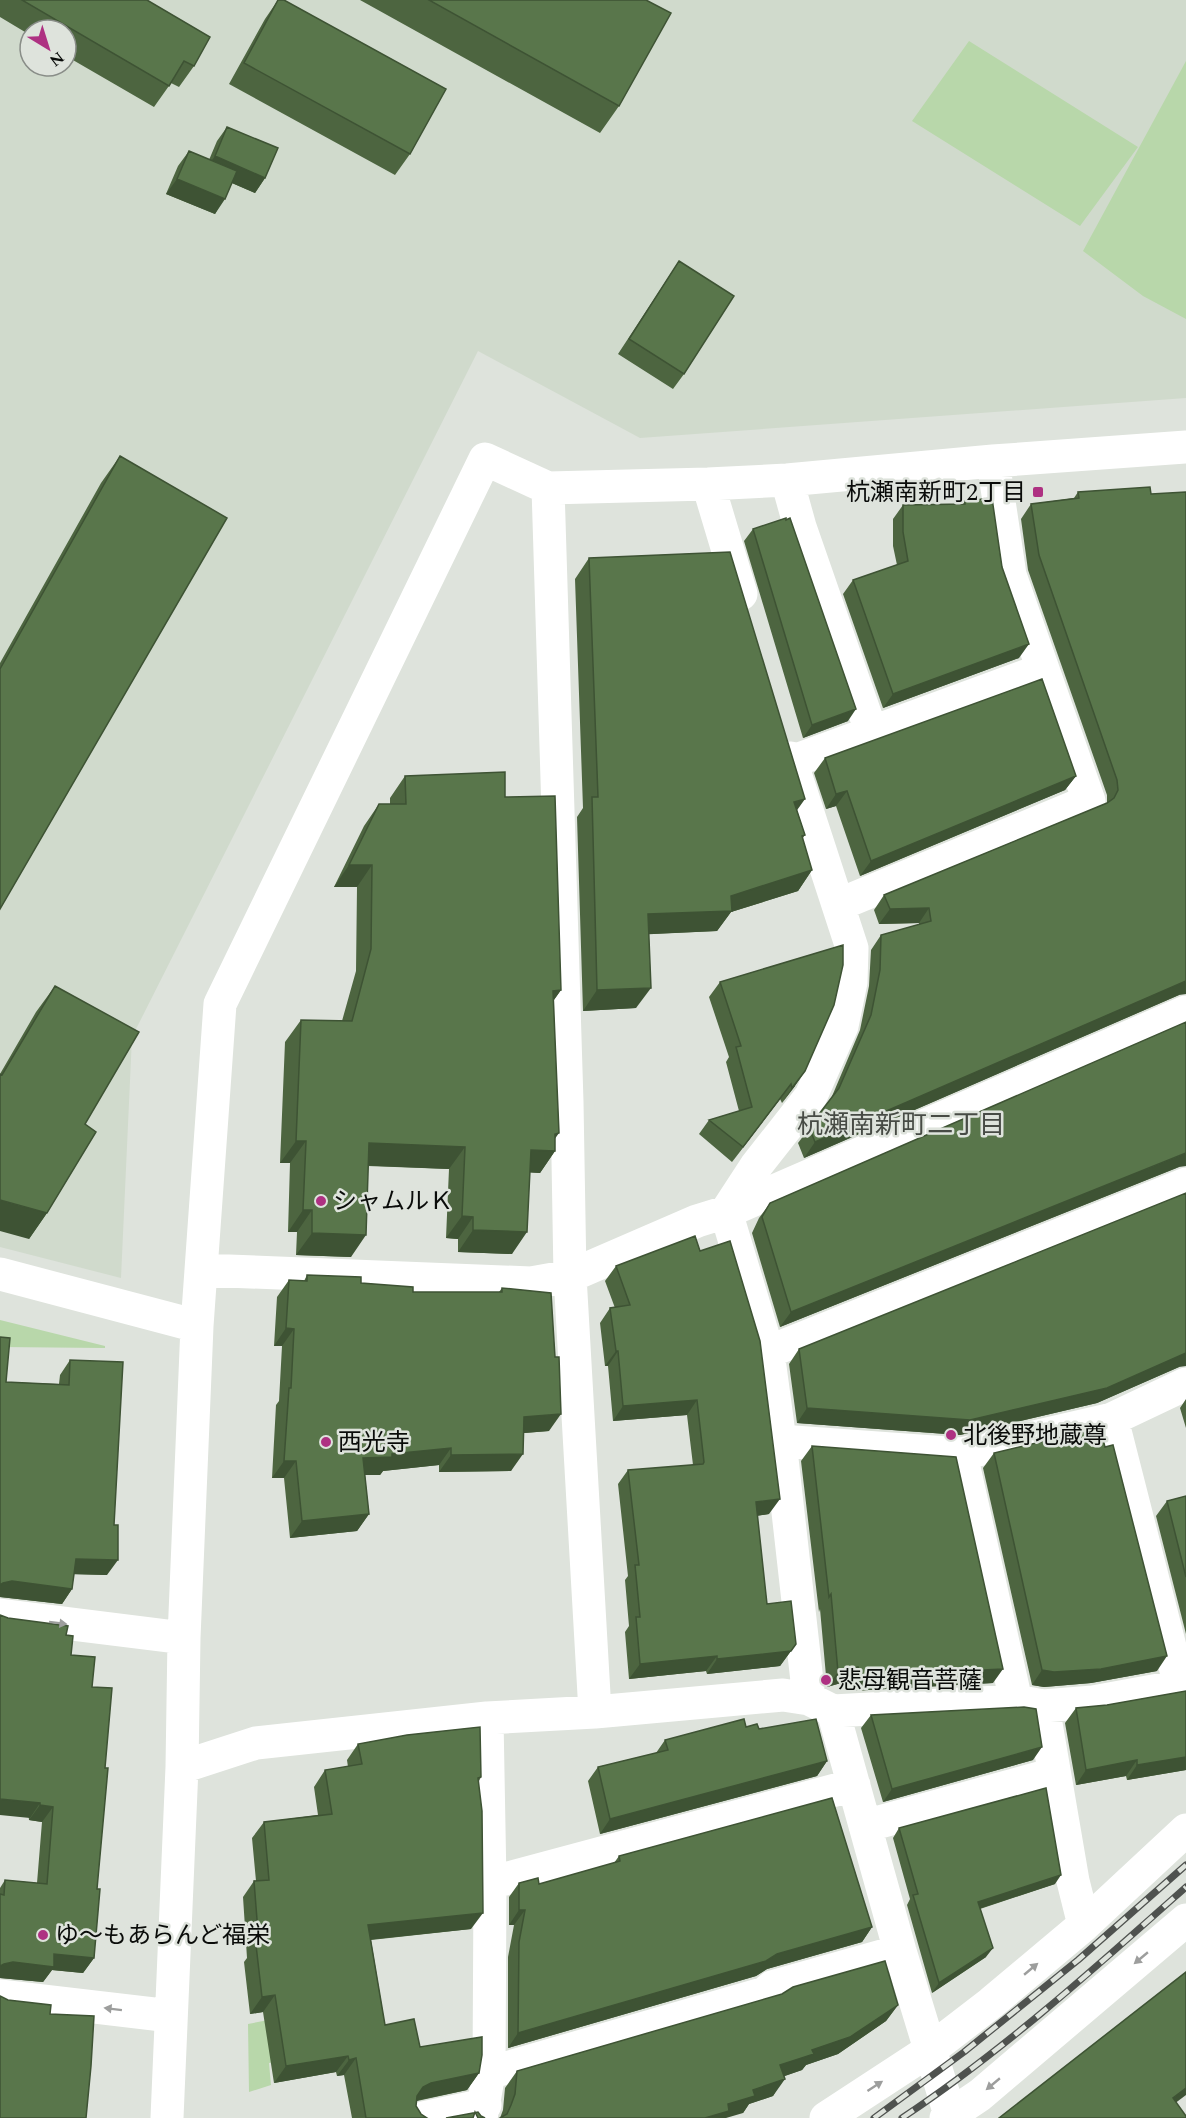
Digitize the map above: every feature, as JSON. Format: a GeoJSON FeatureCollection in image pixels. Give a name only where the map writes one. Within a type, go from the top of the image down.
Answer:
{"type":"FeatureCollection","features":[{"type":"Feature","properties":{"kind":"street"},"geometry":{"type":"LineString","coordinates":[[167,2118],[183,1767],[184,1638],[197,1326],[220,1004],[485,459],[548,488],[787,480],[993,461],[1186,447]]}},
{"type":"Feature","properties":{"kind":"street"},"geometry":{"type":"LineString","coordinates":[[838,905],[1089,801],[1041,670],[1010,575],[993,461]]}},
{"type":"Feature","properties":{"kind":"street"},"geometry":{"type":"LineString","coordinates":[[787,480],[800,527],[871,731]]}},
{"type":"Feature","properties":{"kind":"street"},"geometry":{"type":"LineString","coordinates":[[708,484],[748,617]]}},
{"type":"Feature","properties":{"kind":"street"},"geometry":{"type":"LineString","coordinates":[[548,488],[567,1090],[570,1276],[596,1712]]}},
{"type":"Feature","properties":{"kind":"street"},"geometry":{"type":"LineString","coordinates":[[791,762],[1041,670]]}},
{"type":"Feature","properties":{"kind":"street"},"geometry":{"type":"LineString","coordinates":[[781,728],[852,948],[851,982],[842,1026],[812,1096],[756,1166],[726,1212],[768,1352],[821,1705],[854,1785],[949,2117],[980,2095],[1186,1920]]}},
{"type":"Feature","properties":{"kind":"street"},"geometry":{"type":"LineString","coordinates":[[202,1270],[531,1283],[570,1276],[697,1221],[726,1212],[1186,1012]]}},
{"type":"Feature","properties":{"kind":"street"},"geometry":{"type":"LineString","coordinates":[[768,1352],[1186,1184]]}},
{"type":"Feature","properties":{"kind":"street"},"geometry":{"type":"LineString","coordinates":[[0,1274],[197,1326]]}},
{"type":"Feature","properties":{"kind":"street"},"geometry":{"type":"LineString","coordinates":[[780,1441],[961,1454],[1112,1419],[1186,1384]]}},
{"type":"Feature","properties":{"kind":"street"},"geometry":{"type":"LineString","coordinates":[[183,1767],[256,1743],[487,1718],[596,1712],[783,1695],[821,1705],[1093,1702],[1183,1686],[1112,1419]]}},
{"type":"Feature","properties":{"kind":"street"},"geometry":{"type":"LineString","coordinates":[[961,1454],[1029,1704],[1054,1774],[1073,1881],[1084,1925]]}},
{"type":"Feature","properties":{"kind":"street"},"geometry":{"type":"LineString","coordinates":[[0,1615],[184,1638]]}},
{"type":"Feature","properties":{"kind":"street"},"geometry":{"type":"LineString","coordinates":[[423,2118],[483,2111],[489,2073],[490,1883],[487,1718]]}},
{"type":"Feature","properties":{"kind":"street"},"geometry":{"type":"LineString","coordinates":[[865,1826],[1054,1774]]}},
{"type":"Feature","properties":{"kind":"street"},"geometry":{"type":"LineString","coordinates":[[490,1883],[854,1785]]}},
{"type":"Feature","properties":{"kind":"street"},"geometry":{"type":"LineString","coordinates":[[826,2118],[930,2050],[991,2003],[1084,1925],[1186,1830]]}},
{"type":"Feature","properties":{"kind":"street"},"geometry":{"type":"LineString","coordinates":[[489,2073],[765,1993],[772,1987],[900,1951]]}},
{"type":"Feature","properties":{"kind":"street"},"geometry":{"type":"LineString","coordinates":[[0,1996],[171,2016]]}},
{"type":"Feature","properties":{"kind":"shaded area"},"geometry":{"type":"Polygon","coordinates":[[[0,0],[1186,0],[1186,398],[640,438],[478,351],[132,1037],[121,1278],[0,1247],[0,0]]]}},
{"type":"Feature","properties":{"kind":"green space"},"geometry":{"type":"Polygon","coordinates":[[[969,41],[1138,147],[1080,226],[912,121],[969,41]]]}},
{"type":"Feature","properties":{"kind":"green space"},"geometry":{"type":"Polygon","coordinates":[[[1186,61],[1186,319],[1143,296],[1083,251],[1186,61]]]}},
{"type":"Feature","properties":{"kind":"green space"},"geometry":{"type":"Polygon","coordinates":[[[0,1320],[105,1346],[105,1348],[0,1347],[0,1320]]]}},
{"type":"Feature","properties":{"kind":"green space"},"geometry":{"type":"Polygon","coordinates":[[[299,2014],[287,2060],[269,2063],[271,2085],[249,2092],[248,2024],[299,2014]]]}},
{"type":"Feature","properties":{"kind":"building"},"geometry":{"type":"Polygon","coordinates":[[[22,0],[147,0],[210,37],[194,66],[184,61],[169,86],[78,33],[78,18],[53,18],[22,0]]]}},
{"type":"Feature","properties":{"kind":"building"},"geometry":{"type":"Polygon","coordinates":[[[278,0],[284,0],[446,89],[410,154],[244,63],[278,0]]]}},
{"type":"Feature","properties":{"kind":"building"},"geometry":{"type":"Polygon","coordinates":[[[429,0],[646,0],[671,13],[619,106],[429,0]]]}},
{"type":"Feature","properties":{"kind":"building"},"geometry":{"type":"Polygon","coordinates":[[[227,127],[278,148],[265,178],[215,156],[227,127]]]}},
{"type":"Feature","properties":{"kind":"building"},"geometry":{"type":"Polygon","coordinates":[[[189,151],[237,171],[225,199],[177,179],[189,151]]]}},
{"type":"Feature","properties":{"kind":"building"},"geometry":{"type":"Polygon","coordinates":[[[679,261],[734,296],[684,374],[629,339],[679,261]]]}},
{"type":"Feature","properties":{"kind":"building"},"geometry":{"type":"Polygon","coordinates":[[[120,456],[227,518],[0,909],[0,669],[120,456]]]}},
{"type":"Feature","properties":{"kind":"building"},"geometry":{"type":"Polygon","coordinates":[[[1150,487],[1151,494],[1186,492],[1186,981],[815,1142],[809,1127],[839,1088],[871,1015],[880,970],[881,935],[931,921],[929,908],[890,909],[884,895],[1107,803],[1114,798],[1118,790],[1117,780],[1039,555],[1031,504],[1079,498],[1078,492],[1150,487]]]}},
{"type":"Feature","properties":{"kind":"building"},"geometry":{"type":"Polygon","coordinates":[[[992,498],[1002,567],[1029,644],[893,694],[853,580],[908,561],[903,532],[903,505],[965,504],[965,501],[992,498]]]}},
{"type":"Feature","properties":{"kind":"building"},"geometry":{"type":"Polygon","coordinates":[[[786,518],[786,520],[790,518],[856,709],[812,725],[753,529],[786,518]]]}},
{"type":"Feature","properties":{"kind":"building"},"geometry":{"type":"Polygon","coordinates":[[[730,552],[805,799],[794,802],[805,835],[802,836],[812,870],[731,896],[732,911],[648,914],[651,988],[597,990],[592,797],[598,797],[589,558],[730,552]]]}},
{"type":"Feature","properties":{"kind":"building"},"geometry":{"type":"Polygon","coordinates":[[[1042,679],[1076,776],[871,861],[847,791],[836,794],[825,758],[1042,679]]]}},
{"type":"Feature","properties":{"kind":"building"},"geometry":{"type":"Polygon","coordinates":[[[505,772],[505,797],[555,796],[561,990],[553,991],[559,1133],[555,1134],[555,1151],[531,1150],[527,1232],[473,1230],[473,1217],[462,1216],[465,1147],[369,1143],[366,1235],[312,1233],[312,1210],[303,1210],[306,1141],[296,1141],[301,1020],[352,1021],[371,949],[372,865],[349,865],[379,804],[406,804],[405,776],[505,772]]]}},
{"type":"Feature","properties":{"kind":"building"},"geometry":{"type":"Polygon","coordinates":[[[843,945],[843,965],[834,1005],[805,1071],[792,1088],[791,1084],[743,1147],[709,1120],[752,1107],[736,1047],[741,1046],[720,982],[843,945]]]}},
{"type":"Feature","properties":{"kind":"building"},"geometry":{"type":"Polygon","coordinates":[[[55,986],[139,1032],[85,1124],[96,1132],[47,1213],[0,1200],[0,1074],[2,1075],[55,986]]]}},
{"type":"Feature","properties":{"kind":"building"},"geometry":{"type":"Polygon","coordinates":[[[1186,1022],[1186,1153],[791,1312],[762,1217],[770,1203],[1186,1022]]]}},
{"type":"Feature","properties":{"kind":"building"},"geometry":{"type":"Polygon","coordinates":[[[1186,1193],[1186,1353],[1107,1388],[970,1420],[807,1408],[799,1349],[1186,1193]]]}},
{"type":"Feature","properties":{"kind":"building"},"geometry":{"type":"Polygon","coordinates":[[[695,1236],[700,1251],[730,1241],[760,1341],[780,1499],[756,1502],[767,1604],[791,1601],[796,1644],[791,1651],[640,1664],[636,1617],[640,1617],[635,1565],[639,1565],[628,1470],[703,1464],[704,1462],[697,1400],[623,1406],[618,1351],[616,1351],[610,1308],[630,1305],[616,1266],[695,1236]]]}},
{"type":"Feature","properties":{"kind":"building"},"geometry":{"type":"Polygon","coordinates":[[[307,1275],[361,1277],[361,1283],[413,1287],[413,1292],[502,1292],[502,1288],[551,1293],[555,1357],[559,1357],[561,1414],[524,1417],[523,1454],[451,1455],[451,1448],[392,1454],[392,1457],[363,1458],[369,1514],[302,1521],[296,1461],[284,1461],[294,1329],[286,1328],[289,1280],[307,1281],[307,1275]]]}},
{"type":"Feature","properties":{"kind":"building"},"geometry":{"type":"Polygon","coordinates":[[[0,1337],[10,1338],[6,1382],[69,1385],[70,1360],[123,1362],[114,1525],[118,1525],[118,1560],[76,1559],[72,1589],[12,1581],[0,1585],[0,1337]]]}},
{"type":"Feature","properties":{"kind":"building"},"geometry":{"type":"Polygon","coordinates":[[[1100,1428],[1105,1447],[1113,1445],[1167,1656],[1101,1669],[1054,1672],[1042,1670],[994,1453],[1100,1428]]]}},
{"type":"Feature","properties":{"kind":"building"},"geometry":{"type":"Polygon","coordinates":[[[812,1446],[956,1457],[1003,1669],[861,1676],[858,1667],[838,1672],[831,1594],[829,1597],[812,1446]]]}},
{"type":"Feature","properties":{"kind":"building"},"geometry":{"type":"Polygon","coordinates":[[[1186,1496],[1186,1577],[1167,1501],[1186,1496]]]}},
{"type":"Feature","properties":{"kind":"building"},"geometry":{"type":"Polygon","coordinates":[[[0,1615],[68,1626],[66,1635],[73,1636],[71,1655],[95,1657],[92,1687],[112,1688],[94,1958],[54,1954],[54,1967],[13,1962],[0,1966],[0,1894],[4,1895],[5,1880],[47,1884],[53,1807],[40,1805],[40,1803],[0,1799],[0,1615]]]}},
{"type":"Feature","properties":{"kind":"building"},"geometry":{"type":"Polygon","coordinates":[[[1186,1691],[1186,1757],[1137,1765],[1137,1760],[1086,1770],[1076,1708],[1186,1691]]]}},
{"type":"Feature","properties":{"kind":"building"},"geometry":{"type":"Polygon","coordinates":[[[1024,1707],[1036,1709],[1042,1747],[892,1789],[871,1715],[1024,1707]]]}},
{"type":"Feature","properties":{"kind":"building"},"geometry":{"type":"Polygon","coordinates":[[[744,1719],[746,1727],[757,1724],[759,1729],[816,1719],[827,1761],[610,1819],[598,1767],[668,1750],[665,1740],[744,1719]]]}},
{"type":"Feature","properties":{"kind":"building"},"geometry":{"type":"Polygon","coordinates":[[[480,1727],[481,1777],[478,1778],[482,1811],[483,1913],[368,1925],[385,2025],[414,2019],[420,2047],[482,2037],[479,2073],[431,2083],[423,2087],[417,2096],[416,2106],[427,2118],[366,2118],[356,2058],[349,2060],[348,2056],[286,2066],[275,1995],[262,1997],[256,1945],[259,1945],[254,1881],[269,1880],[264,1822],[332,1814],[325,1770],[362,1764],[358,1744],[407,1735],[480,1727]]]}},
{"type":"Feature","properties":{"kind":"building"},"geometry":{"type":"Polygon","coordinates":[[[1046,1788],[1061,1875],[978,1902],[993,1948],[939,1983],[913,1895],[918,1894],[899,1828],[1046,1788]]]}},
{"type":"Feature","properties":{"kind":"building"},"geometry":{"type":"Polygon","coordinates":[[[832,1798],[872,1927],[777,1954],[766,1961],[518,2033],[519,1942],[525,1910],[519,1910],[519,1883],[538,1878],[539,1884],[620,1861],[619,1856],[832,1798]]]}},
{"type":"Feature","properties":{"kind":"building"},"geometry":{"type":"Polygon","coordinates":[[[885,1961],[898,2005],[850,2037],[812,2050],[814,2054],[780,2065],[785,2079],[753,2090],[755,2096],[728,2104],[729,2111],[705,2118],[500,2118],[507,2114],[515,2094],[517,2071],[782,1994],[793,1987],[885,1961]]]}},
{"type":"Feature","properties":{"kind":"building"},"geometry":{"type":"Polygon","coordinates":[[[1186,1972],[1186,2088],[1173,2098],[1186,2118],[999,2118],[1186,1972]]]}},
{"type":"Feature","properties":{"kind":"building"},"geometry":{"type":"Polygon","coordinates":[[[0,1996],[8,2000],[51,2005],[50,2014],[94,2016],[86,2118],[0,2118],[0,1996]]]}},
{"type":"Feature","properties":{"kind":"building"},"geometry":{"type":"Polygon","coordinates":[[[478,2112],[485,2118],[478,2118],[475,2113],[478,2112]]]}},
{"type":"Feature","properties":{"kind":"building"},"geometry":{"type":"Polygon","coordinates":[[[475,2113],[473,2118],[446,2118],[475,2113]]]}},
{"type":"Feature","properties":{"kind":"railway"},"geometry":{"type":"LineString","coordinates":[[874,2118],[964,2052],[1078,1960],[1186,1865]]}},
{"type":"Feature","properties":{"kind":"railway"},"geometry":{"type":"LineString","coordinates":[[902,2118],[1012,2037],[1186,1887]]}},
{"type":"Feature","properties":{"kind":"place","name":"杭瀬南新町2丁目"},"geometry":{"type":"Point","coordinates":[1038,492]}},
{"type":"Feature","properties":{"kind":"place","name":"シャムルＫ"},"geometry":{"type":"Point","coordinates":[321,1201]}},
{"type":"Feature","properties":{"kind":"place","name":"北後野地蔵尊"},"geometry":{"type":"Point","coordinates":[951,1435]}},
{"type":"Feature","properties":{"kind":"place","name":"西光寺"},"geometry":{"type":"Point","coordinates":[326,1442]}},
{"type":"Feature","properties":{"kind":"place","name":"悲母観音菩薩"},"geometry":{"type":"Point","coordinates":[826,1680]}},
{"type":"Feature","properties":{"kind":"place","name":"ゆ～もあらんど福栄"},"geometry":{"type":"Point","coordinates":[43,1935]}},
{"type":"Feature","properties":{"kind":"district","name":"杭瀬南新町二丁目"},"geometry":{"type":"Point","coordinates":[901,1124]}}]}
